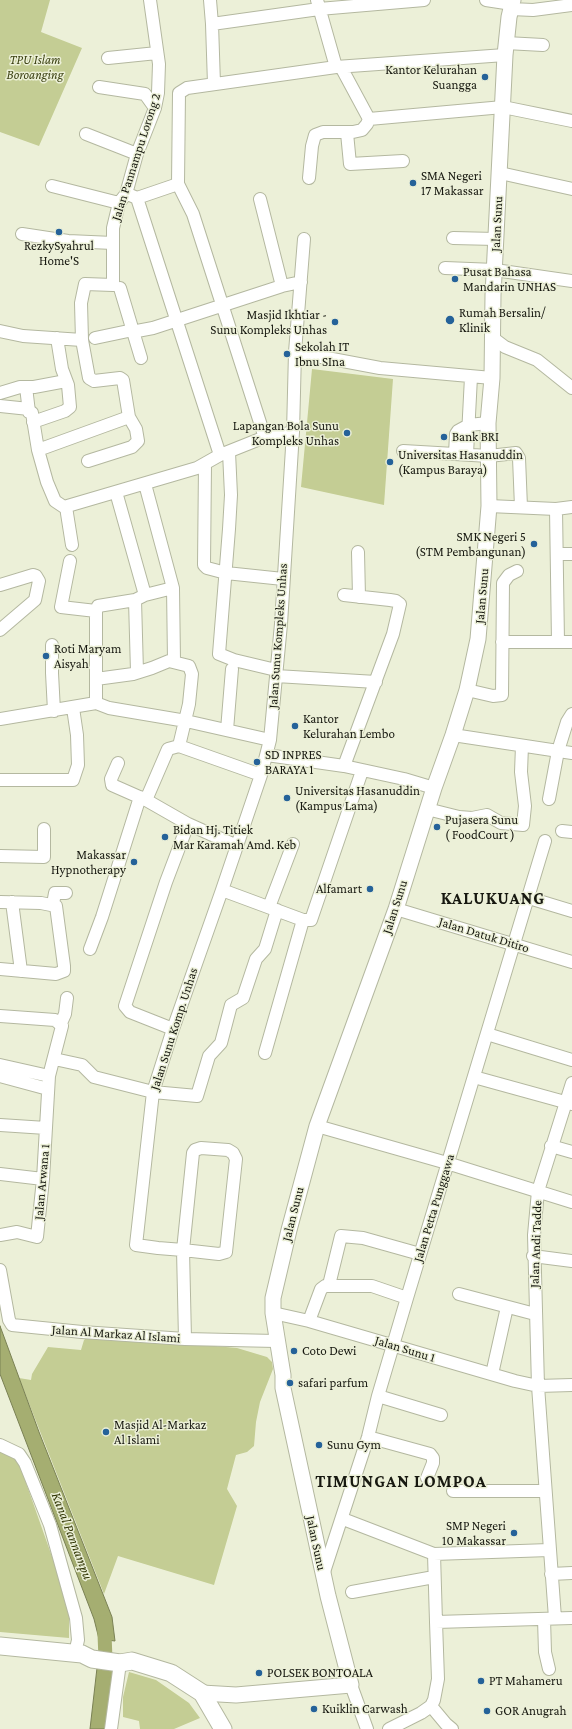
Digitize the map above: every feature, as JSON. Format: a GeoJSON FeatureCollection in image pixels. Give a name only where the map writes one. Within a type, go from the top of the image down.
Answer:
{"type":"FeatureCollection","features":[{"type":"Feature","properties":{"kind":"highway"},"geometry":{"type":"LineString","coordinates":[[0,1646],[104,1657],[171,1673],[202,1693],[223,1729]]}},
{"type":"Feature","properties":{"kind":"main road","name":"Jalan Sunu"},"geometry":{"type":"LineString","coordinates":[[351,1685],[323,1575],[283,1388],[283,1375],[276,1341],[273,1298],[288,1230],[317,1126],[396,909],[427,809],[453,735],[466,690],[478,639],[489,506],[488,423],[492,378],[496,239],[500,173],[500,107],[512,4]]}},
{"type":"Feature","properties":{"kind":"main road"},"geometry":{"type":"LineString","coordinates":[[202,1693],[236,1695],[351,1685]]}},
{"type":"Feature","properties":{"kind":"main road"},"geometry":{"type":"LineString","coordinates":[[214,1712],[236,1695]]}},
{"type":"Feature","properties":{"kind":"street","name":"Jalan Pannampu Lorong 2"},"geometry":{"type":"LineString","coordinates":[[140,358],[133,330],[116,286],[113,228],[127,198],[137,154],[155,108],[160,79],[150,0]]}},
{"type":"Feature","properties":{"kind":"street"},"geometry":{"type":"LineString","coordinates":[[210,0],[214,84]]}},
{"type":"Feature","properties":{"kind":"street"},"geometry":{"type":"LineString","coordinates":[[212,24],[318,5],[424,0]]}},
{"type":"Feature","properties":{"kind":"street"},"geometry":{"type":"LineString","coordinates":[[486,0],[512,4],[533,10],[572,5]]}},
{"type":"Feature","properties":{"kind":"street"},"geometry":{"type":"LineString","coordinates":[[309,178],[312,146],[315,135],[323,132],[347,133],[362,130],[367,124],[368,119],[338,67],[318,5]]}},
{"type":"Feature","properties":{"kind":"street"},"geometry":{"type":"LineString","coordinates":[[265,438],[193,214],[178,184],[179,93],[187,88],[338,67],[543,45]]}},
{"type":"Feature","properties":{"kind":"street"},"geometry":{"type":"LineString","coordinates":[[108,58],[157,53]]}},
{"type":"Feature","properties":{"kind":"street"},"geometry":{"type":"LineString","coordinates":[[99,87],[142,93],[147,96],[155,108]]}},
{"type":"Feature","properties":{"kind":"street"},"geometry":{"type":"LineString","coordinates":[[368,119],[500,107],[572,121]]}},
{"type":"Feature","properties":{"kind":"street"},"geometry":{"type":"LineString","coordinates":[[347,133],[350,164],[403,161]]}},
{"type":"Feature","properties":{"kind":"street"},"geometry":{"type":"LineString","coordinates":[[86,134],[137,154]]}},
{"type":"Feature","properties":{"kind":"street"},"geometry":{"type":"LineString","coordinates":[[500,173],[572,189]]}},
{"type":"Feature","properties":{"kind":"street"},"geometry":{"type":"LineString","coordinates":[[52,186],[127,198],[178,184]]}},
{"type":"Feature","properties":{"kind":"street"},"geometry":{"type":"LineString","coordinates":[[127,198],[176,320],[225,454],[231,495],[219,654],[276,673],[376,682]]}},
{"type":"Feature","properties":{"kind":"street"},"geometry":{"type":"LineString","coordinates":[[260,199],[282,286]]}},
{"type":"Feature","properties":{"kind":"street"},"geometry":{"type":"LineString","coordinates":[[22,234],[68,241],[113,244]]}},
{"type":"Feature","properties":{"kind":"street"},"geometry":{"type":"LineString","coordinates":[[453,238],[496,239]]}},
{"type":"Feature","properties":{"kind":"street","name":"Jalan Sunu Kompleks Unhas"},"geometry":{"type":"LineString","coordinates":[[222,890],[261,775],[270,740],[293,432],[295,352],[304,239]]}},
{"type":"Feature","properties":{"kind":"street"},"geometry":{"type":"LineString","coordinates":[[445,268],[495,270],[572,281]]}},
{"type":"Feature","properties":{"kind":"street"},"geometry":{"type":"LineString","coordinates":[[95,338],[133,330],[137,331],[282,286],[301,282]]}},
{"type":"Feature","properties":{"kind":"street"},"geometry":{"type":"LineString","coordinates":[[88,461],[132,448],[138,441],[138,435],[133,421],[129,416],[123,380],[120,378],[94,381],[89,378],[82,340],[81,303],[84,286],[88,284],[116,286]]}},
{"type":"Feature","properties":{"kind":"street"},"geometry":{"type":"LineString","coordinates":[[0,332],[23,336],[82,340]]}},
{"type":"Feature","properties":{"kind":"street"},"geometry":{"type":"LineString","coordinates":[[34,422],[70,409],[66,381],[60,362],[57,338]]}},
{"type":"Feature","properties":{"kind":"street"},"geometry":{"type":"LineString","coordinates":[[493,338],[504,347],[537,360],[572,388]]}},
{"type":"Feature","properties":{"kind":"street"},"geometry":{"type":"LineString","coordinates":[[295,352],[380,368],[492,378]]}},
{"type":"Feature","properties":{"kind":"street"},"geometry":{"type":"LineString","coordinates":[[461,454],[469,424],[471,377]]}},
{"type":"Feature","properties":{"kind":"street"},"geometry":{"type":"LineString","coordinates":[[0,393],[20,387],[47,386],[66,381]]}},
{"type":"Feature","properties":{"kind":"street"},"geometry":{"type":"LineString","coordinates":[[26,387],[29,409],[34,422],[38,450],[54,499],[58,504],[66,507],[205,465],[225,454],[265,438],[293,432]]}},
{"type":"Feature","properties":{"kind":"street"},"geometry":{"type":"LineString","coordinates":[[0,406],[29,409]]}},
{"type":"Feature","properties":{"kind":"street"},"geometry":{"type":"LineString","coordinates":[[38,450],[129,416]]}},
{"type":"Feature","properties":{"kind":"street"},"geometry":{"type":"LineString","coordinates":[[469,424],[488,423]]}},
{"type":"Feature","properties":{"kind":"street"},"geometry":{"type":"LineString","coordinates":[[403,451],[489,456],[514,452],[519,455],[521,507]]}},
{"type":"Feature","properties":{"kind":"street"},"geometry":{"type":"LineString","coordinates":[[205,465],[203,563],[207,568],[226,573],[283,579]]}},
{"type":"Feature","properties":{"kind":"street"},"geometry":{"type":"LineString","coordinates":[[145,484],[173,588],[174,661]]}},
{"type":"Feature","properties":{"kind":"street"},"geometry":{"type":"LineString","coordinates":[[116,492],[140,597],[137,672]]}},
{"type":"Feature","properties":{"kind":"street"},"geometry":{"type":"LineString","coordinates":[[489,506],[556,509],[572,507]]}},
{"type":"Feature","properties":{"kind":"street"},"geometry":{"type":"LineString","coordinates":[[66,507],[72,545]]}},
{"type":"Feature","properties":{"kind":"street"},"geometry":{"type":"LineString","coordinates":[[556,509],[558,642]]}},
{"type":"Feature","properties":{"kind":"street"},"geometry":{"type":"LineString","coordinates":[[358,552],[359,597]]}},
{"type":"Feature","properties":{"kind":"street"},"geometry":{"type":"LineString","coordinates":[[557,554],[572,554]]}},
{"type":"Feature","properties":{"kind":"street"},"geometry":{"type":"LineString","coordinates":[[70,561],[61,607],[96,611]]}},
{"type":"Feature","properties":{"kind":"street"},"geometry":{"type":"LineString","coordinates":[[466,690],[493,696],[502,695],[504,583],[509,575],[517,571]]}},
{"type":"Feature","properties":{"kind":"street"},"geometry":{"type":"LineString","coordinates":[[0,585],[32,575],[36,576],[39,582],[35,600],[0,630]]}},
{"type":"Feature","properties":{"kind":"street"},"geometry":{"type":"LineString","coordinates":[[96,703],[96,611],[99,605],[140,597],[173,588]]}},
{"type":"Feature","properties":{"kind":"street"},"geometry":{"type":"LineString","coordinates":[[344,595],[390,600],[400,604],[393,634],[344,766]]}},
{"type":"Feature","properties":{"kind":"street"},"geometry":{"type":"LineString","coordinates":[[502,642],[572,642]]}},
{"type":"Feature","properties":{"kind":"street"},"geometry":{"type":"LineString","coordinates":[[52,645],[54,711]]}},
{"type":"Feature","properties":{"kind":"street"},"geometry":{"type":"LineString","coordinates":[[96,679],[137,672],[169,661],[174,661],[188,666],[192,670],[186,721],[179,746]]}},
{"type":"Feature","properties":{"kind":"street"},"geometry":{"type":"LineString","coordinates":[[227,730],[232,669]]}},
{"type":"Feature","properties":{"kind":"street"},"geometry":{"type":"LineString","coordinates":[[0,719],[96,703],[109,708],[186,721],[270,740]]}},
{"type":"Feature","properties":{"kind":"street"},"geometry":{"type":"LineString","coordinates":[[0,780],[73,780],[78,765],[77,735],[73,708]]}},
{"type":"Feature","properties":{"kind":"street"},"geometry":{"type":"LineString","coordinates":[[549,799],[558,751],[567,722],[572,714]]}},
{"type":"Feature","properties":{"kind":"street"},"geometry":{"type":"LineString","coordinates":[[453,735],[572,753]]}},
{"type":"Feature","properties":{"kind":"street"},"geometry":{"type":"LineString","coordinates":[[90,950],[143,799],[168,749],[179,746],[261,775]]}},
{"type":"Feature","properties":{"kind":"street"},"geometry":{"type":"LineString","coordinates":[[427,809],[459,817],[470,818],[487,816],[501,823],[523,825],[525,806],[521,772],[522,746]]}},
{"type":"Feature","properties":{"kind":"street"},"geometry":{"type":"LineString","coordinates":[[267,755],[344,766],[404,779],[434,788]]}},
{"type":"Feature","properties":{"kind":"street"},"geometry":{"type":"LineString","coordinates":[[118,762],[112,773],[111,784],[143,799],[188,824],[237,846]]}},
{"type":"Feature","properties":{"kind":"street"},"geometry":{"type":"LineString","coordinates":[[265,1053],[307,920],[362,771]]}},
{"type":"Feature","properties":{"kind":"street"},"geometry":{"type":"LineString","coordinates":[[173,1029],[130,1012],[125,1006],[166,882],[188,824]]}},
{"type":"Feature","properties":{"kind":"street"},"geometry":{"type":"LineString","coordinates":[[0,856],[44,857],[44,829]]}},
{"type":"Feature","properties":{"kind":"street","name":"Jalan Petta Punggawa"},"geometry":{"type":"LineString","coordinates":[[323,1575],[343,1519],[368,1437],[393,1344],[529,898],[545,840]]}},
{"type":"Feature","properties":{"kind":"street"},"geometry":{"type":"LineString","coordinates":[[59,1060],[82,1065],[94,1077],[153,1092],[192,1097],[198,1095],[209,1056],[221,1043],[231,1005],[243,998],[256,958],[265,949],[273,909],[293,844]]}},
{"type":"Feature","properties":{"kind":"street"},"geometry":{"type":"LineString","coordinates":[[222,890],[307,920]]}},
{"type":"Feature","properties":{"kind":"street","name":"Jalan Sunu Komp. Unhas"},"geometry":{"type":"LineString","coordinates":[[183,1250],[136,1245],[153,1092],[173,1029],[222,890]]}},
{"type":"Feature","properties":{"kind":"street"},"geometry":{"type":"LineString","coordinates":[[53,904],[55,893],[66,893]]}},
{"type":"Feature","properties":{"kind":"street"},"geometry":{"type":"LineString","coordinates":[[529,898],[572,911]]}},
{"type":"Feature","properties":{"kind":"street"},"geometry":{"type":"LineString","coordinates":[[0,969],[21,971],[56,974],[64,971],[58,910],[53,904],[6,902],[21,971]]}},
{"type":"Feature","properties":{"kind":"street","name":"Jalan Datuk Ditiro"},"geometry":{"type":"LineString","coordinates":[[396,909],[572,962]]}},
{"type":"Feature","properties":{"kind":"street","name":"Jalan Arwana 1"},"geometry":{"type":"LineString","coordinates":[[0,1235],[17,1232],[37,1237],[43,1179],[49,1076],[62,1029],[56,1021],[65,1014],[67,998]]}},
{"type":"Feature","properties":{"kind":"street"},"geometry":{"type":"LineString","coordinates":[[0,1016],[56,1021]]}},
{"type":"Feature","properties":{"kind":"street"},"geometry":{"type":"LineString","coordinates":[[487,1034],[572,1060]]}},
{"type":"Feature","properties":{"kind":"street"},"geometry":{"type":"LineString","coordinates":[[0,1065],[49,1076]]}},
{"type":"Feature","properties":{"kind":"street"},"geometry":{"type":"LineString","coordinates":[[0,1076],[48,1089]]}},
{"type":"Feature","properties":{"kind":"street"},"geometry":{"type":"LineString","coordinates":[[474,1077],[569,1103]]}},
{"type":"Feature","properties":{"kind":"street","name":"Jalan Andi Tadde"},"geometry":{"type":"LineString","coordinates":[[549,1670],[546,1652],[551,1574],[544,1491],[538,1386],[533,1256],[538,1191],[551,1146],[569,1103],[572,1083]]}},
{"type":"Feature","properties":{"kind":"street"},"geometry":{"type":"LineString","coordinates":[[0,1125],[46,1128]]}},
{"type":"Feature","properties":{"kind":"street"},"geometry":{"type":"LineString","coordinates":[[317,1126],[447,1163],[572,1202]]}},
{"type":"Feature","properties":{"kind":"street"},"geometry":{"type":"LineString","coordinates":[[551,1146],[572,1152]]}},
{"type":"Feature","properties":{"kind":"street"},"geometry":{"type":"LineString","coordinates":[[183,1250],[219,1254],[224,1253],[227,1250],[236,1159],[233,1153],[228,1150],[201,1148],[195,1150],[193,1153],[183,1250],[186,1339]]}},
{"type":"Feature","properties":{"kind":"street"},"geometry":{"type":"LineString","coordinates":[[0,1174],[43,1179]]}},
{"type":"Feature","properties":{"kind":"street"},"geometry":{"type":"LineString","coordinates":[[329,1285],[341,1236],[363,1238],[420,1254]]}},
{"type":"Feature","properties":{"kind":"street"},"geometry":{"type":"LineString","coordinates":[[533,1256],[572,1261]]}},
{"type":"Feature","properties":{"kind":"street","name":"Jalan Al Markaz Al Islami"},"geometry":{"type":"LineString","coordinates":[[0,1270],[9,1320],[12,1325],[82,1332],[186,1339],[276,1341]]}},
{"type":"Feature","properties":{"kind":"street"},"geometry":{"type":"LineString","coordinates":[[309,1321],[321,1289],[329,1285],[372,1286],[407,1298]]}},
{"type":"Feature","properties":{"kind":"street"},"geometry":{"type":"LineString","coordinates":[[459,1294],[535,1314]]}},
{"type":"Feature","properties":{"kind":"street"},"geometry":{"type":"LineString","coordinates":[[492,1374],[507,1307]]}},
{"type":"Feature","properties":{"kind":"street","name":"Jalan Sunu 1"},"geometry":{"type":"LineString","coordinates":[[273,1312],[393,1344],[492,1374],[538,1386],[572,1385]]}},
{"type":"Feature","properties":{"kind":"street"},"geometry":{"type":"LineString","coordinates":[[378,1396],[441,1415]]}},
{"type":"Feature","properties":{"kind":"street"},"geometry":{"type":"LineString","coordinates":[[368,1437],[430,1454],[433,1458],[433,1463],[428,1478]]}},
{"type":"Feature","properties":{"kind":"street"},"geometry":{"type":"LineString","coordinates":[[0,1444],[19,1454],[25,1463],[50,1525],[76,1618],[78,1640],[104,1657],[111,1729]]}},
{"type":"Feature","properties":{"kind":"street"},"geometry":{"type":"LineString","coordinates":[[453,1491],[544,1491]]}},
{"type":"Feature","properties":{"kind":"street"},"geometry":{"type":"LineString","coordinates":[[343,1519],[434,1554],[549,1550]]}},
{"type":"Feature","properties":{"kind":"street"},"geometry":{"type":"LineString","coordinates":[[389,1729],[431,1706],[438,1688],[434,1554]]}},
{"type":"Feature","properties":{"kind":"street"},"geometry":{"type":"LineString","coordinates":[[551,1574],[572,1573]]}},
{"type":"Feature","properties":{"kind":"street"},"geometry":{"type":"LineString","coordinates":[[352,1592],[434,1577]]}},
{"type":"Feature","properties":{"kind":"street"},"geometry":{"type":"LineString","coordinates":[[436,1622],[572,1618]]}},
{"type":"Feature","properties":{"kind":"street"},"geometry":{"type":"LineString","coordinates":[[351,1685],[367,1729]]}},
{"type":"Feature","properties":{"kind":"street"},"geometry":{"type":"LineString","coordinates":[[431,1706],[452,1729]]}},
{"type":"Feature","properties":{"kind":"green space","name":"TPU Islam Boroanging"},"geometry":{"type":"Polygon","coordinates":[[[0,0],[50,0],[41,32],[82,48],[39,146],[0,132],[0,0]]]}},
{"type":"Feature","properties":{"kind":"green space","name":"Lapangan Bola Sunu Kompleks Unhas"},"geometry":{"type":"Polygon","coordinates":[[[312,369],[393,379],[384,505],[301,487],[312,369]]]}},
{"type":"Feature","properties":{"kind":"green space"},"geometry":{"type":"Polygon","coordinates":[[[90,1335],[237,1348],[267,1357],[272,1362],[273,1369],[260,1402],[256,1422],[254,1446],[247,1452],[236,1455],[227,1489],[237,1506],[214,1585],[118,1556],[104,1594],[19,1378],[31,1380],[32,1374],[48,1347],[81,1350],[84,1340],[90,1335]]]}},
{"type":"Feature","properties":{"kind":"green space"},"geometry":{"type":"Polygon","coordinates":[[[0,1450],[9,1453],[19,1463],[69,1605],[69,1638],[0,1632],[0,1450]]]}},
{"type":"Feature","properties":{"kind":"green space"},"geometry":{"type":"Polygon","coordinates":[[[129,1672],[156,1680],[189,1703],[200,1718],[174,1729],[140,1729],[139,1721],[123,1717],[123,1697],[129,1672]]]}},
{"type":"Feature","properties":{"kind":"water"},"geometry":{"type":"Polygon","coordinates":[[[0,1326],[39,1432],[112,1617],[115,1641],[99,1639],[94,1619],[0,1374],[0,1326]]]}},
{"type":"Feature","properties":{"kind":"water"},"geometry":{"type":"Polygon","coordinates":[[[97,1668],[115,1670],[107,1729],[90,1729],[97,1668]]]}},
{"type":"Feature","properties":{"kind":"waterway","name":"Kanal Pannampu"},"geometry":{"type":"LineString","coordinates":[[104,1622],[106,1671]]}},
{"type":"Feature","properties":{"kind":"place","name":"Kantor Kelurahan Suangga"},"geometry":{"type":"Point","coordinates":[485,77]}},
{"type":"Feature","properties":{"kind":"place","name":"SMA Negeri 17 Makassar"},"geometry":{"type":"Point","coordinates":[413,183]}},
{"type":"Feature","properties":{"kind":"place","name":"RezkySyahrul Home'S"},"geometry":{"type":"Point","coordinates":[59,232]}},
{"type":"Feature","properties":{"kind":"place","name":"Pusat Bahasa Mandarin UNHAS"},"geometry":{"type":"Point","coordinates":[455,279]}},
{"type":"Feature","properties":{"kind":"place","name":"Rumah Bersalin/ Klinik"},"geometry":{"type":"Point","coordinates":[450,320]}},
{"type":"Feature","properties":{"kind":"place","name":"Masjid Ikhtiar - Sunu Kompleks Unhas"},"geometry":{"type":"Point","coordinates":[335,322]}},
{"type":"Feature","properties":{"kind":"place","name":"Sekolah IT Ibnu SIna"},"geometry":{"type":"Point","coordinates":[287,354]}},
{"type":"Feature","properties":{"kind":"place","name":"Lapangan Bola Sunu Kompleks Unhas"},"geometry":{"type":"Point","coordinates":[347,433]}},
{"type":"Feature","properties":{"kind":"place","name":"Bank BRI"},"geometry":{"type":"Point","coordinates":[444,437]}},
{"type":"Feature","properties":{"kind":"place","name":"Universitas Hasanuddin (Kampus Baraya)"},"geometry":{"type":"Point","coordinates":[390,462]}},
{"type":"Feature","properties":{"kind":"place","name":"SMK Negeri 5 (STM Pembangunan)"},"geometry":{"type":"Point","coordinates":[534,544]}},
{"type":"Feature","properties":{"kind":"place","name":"Roti Maryam Aisyah"},"geometry":{"type":"Point","coordinates":[46,656]}},
{"type":"Feature","properties":{"kind":"place","name":"Kantor Kelurahan Lembo"},"geometry":{"type":"Point","coordinates":[295,726]}},
{"type":"Feature","properties":{"kind":"place","name":"SD INPRES BARAYA 1"},"geometry":{"type":"Point","coordinates":[257,762]}},
{"type":"Feature","properties":{"kind":"place","name":"Universitas Hasanuddin (Kampus Lama)"},"geometry":{"type":"Point","coordinates":[287,798]}},
{"type":"Feature","properties":{"kind":"place","name":"Pujasera Sunu ( FoodCourt )"},"geometry":{"type":"Point","coordinates":[437,827]}},
{"type":"Feature","properties":{"kind":"place","name":"Bidan Hj. Titiek Mar Karamah Amd. Keb"},"geometry":{"type":"Point","coordinates":[165,837]}},
{"type":"Feature","properties":{"kind":"place","name":"Makassar Hypnotherapy"},"geometry":{"type":"Point","coordinates":[134,862]}},
{"type":"Feature","properties":{"kind":"place","name":"Alfamart"},"geometry":{"type":"Point","coordinates":[370,889]}},
{"type":"Feature","properties":{"kind":"place","name":"Coto Dewi"},"geometry":{"type":"Point","coordinates":[294,1351]}},
{"type":"Feature","properties":{"kind":"place","name":"safari parfum"},"geometry":{"type":"Point","coordinates":[290,1383]}},
{"type":"Feature","properties":{"kind":"place","name":"Masjid Al-Markaz Al Islami"},"geometry":{"type":"Point","coordinates":[106,1432]}},
{"type":"Feature","properties":{"kind":"place","name":"Sunu Gym"},"geometry":{"type":"Point","coordinates":[319,1445]}},
{"type":"Feature","properties":{"kind":"place","name":"SMP Negeri 10 Makassar"},"geometry":{"type":"Point","coordinates":[514,1533]}},
{"type":"Feature","properties":{"kind":"place","name":"POLSEK BONTOALA"},"geometry":{"type":"Point","coordinates":[259,1673]}},
{"type":"Feature","properties":{"kind":"place","name":"PT Mahameru"},"geometry":{"type":"Point","coordinates":[481,1681]}},
{"type":"Feature","properties":{"kind":"place","name":"Kuiklin Carwash"},"geometry":{"type":"Point","coordinates":[314,1709]}},
{"type":"Feature","properties":{"kind":"place","name":"GOR Anugrah"},"geometry":{"type":"Point","coordinates":[487,1711]}},
{"type":"Feature","properties":{"kind":"district","name":"KALUKUANG"},"geometry":{"type":"Point","coordinates":[493,899]}},
{"type":"Feature","properties":{"kind":"district","name":"TIMUNGAN LOMPOA"},"geometry":{"type":"Point","coordinates":[401,1482]}}]}
